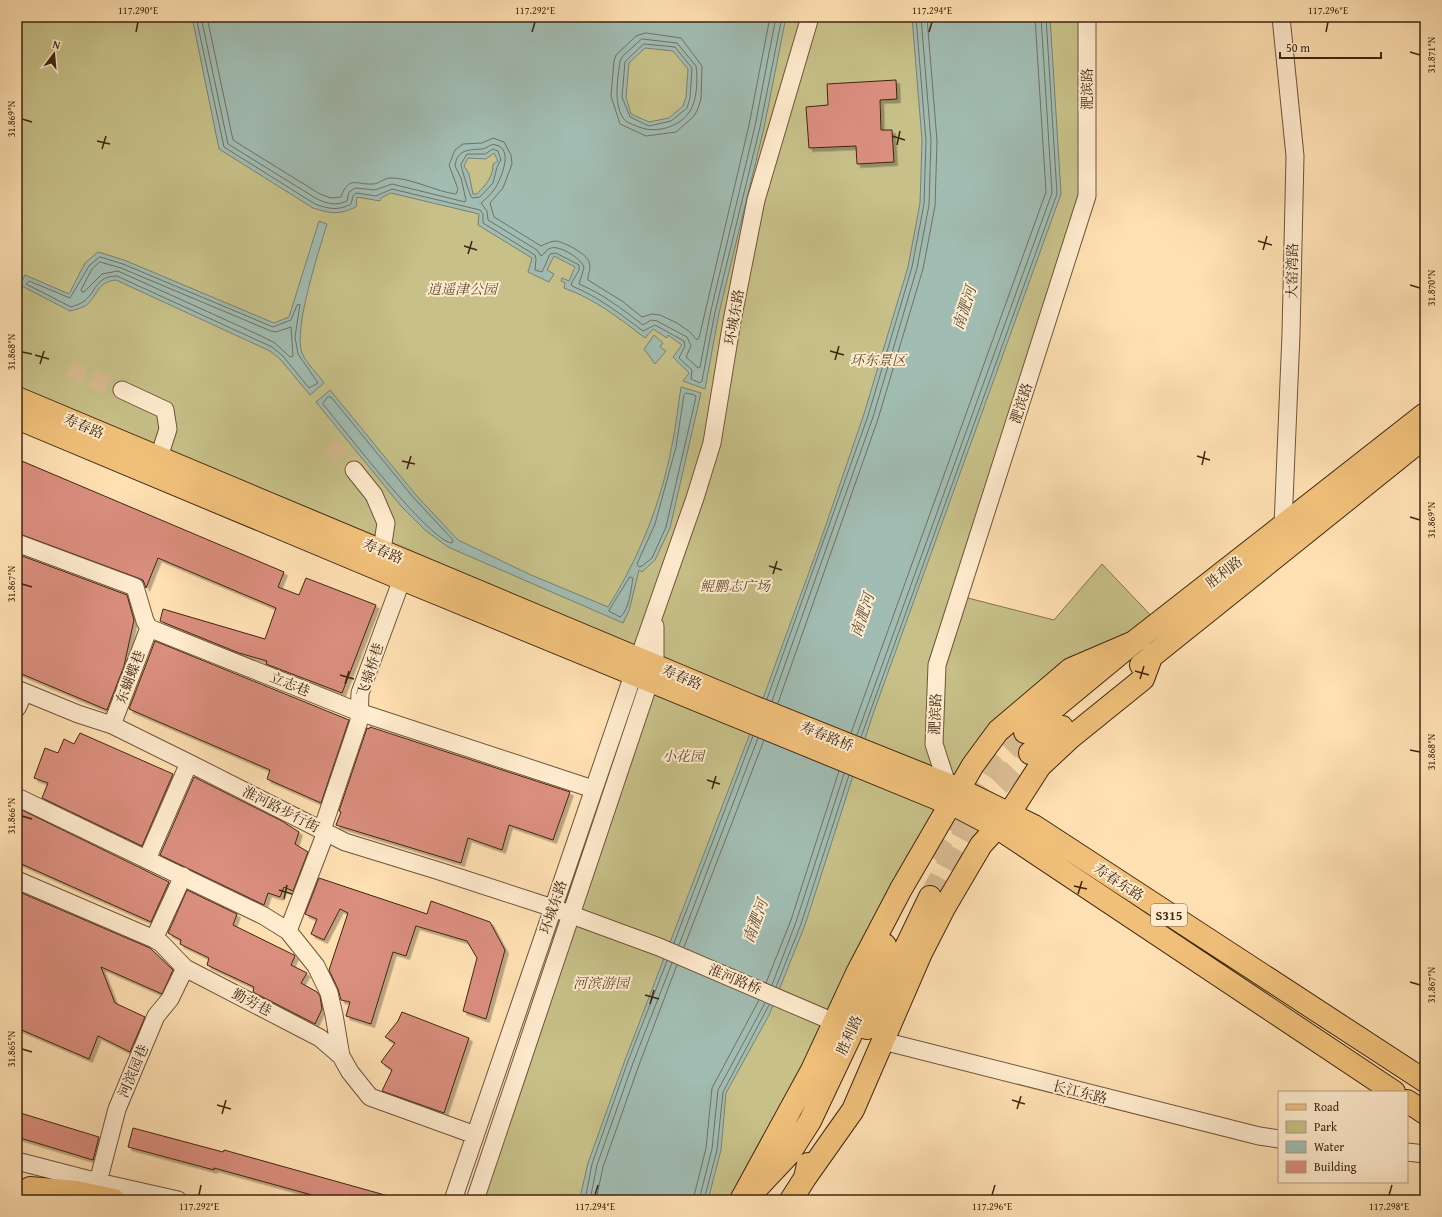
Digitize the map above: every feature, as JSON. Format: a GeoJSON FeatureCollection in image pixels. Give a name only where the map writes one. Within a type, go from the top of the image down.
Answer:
{"type":"FeatureCollection","features":[{"type":"Feature","properties":{"kind":"main road","name":"寿春路"},"geometry":{"type":"LineString","coordinates":[[17,398],[382,550],[644,670]]}},
{"type":"Feature","properties":{"kind":"main road","name":"胜利路"},"geometry":{"type":"LineString","coordinates":[[1425,414],[1134,642],[1028,743],[1152,655],[1425,437]]}},
{"type":"Feature","properties":{"kind":"main road","name":"寿春路"},"geometry":{"type":"LineString","coordinates":[[17,418],[402,579],[644,670],[746,712]]}},
{"type":"Feature","properties":{"kind":"main road"},"geometry":{"type":"LineString","coordinates":[[742,1200],[812,1070],[858,971],[952,793],[998,731],[1071,669],[1134,642]]}},
{"type":"Feature","properties":{"kind":"main road"},"geometry":{"type":"LineString","coordinates":[[805,1178],[853,1110],[921,953],[944,908],[982,845],[1004,821],[1040,766],[1070,738],[1143,679],[1152,655]]}},
{"type":"Feature","properties":{"kind":"main road","name":"寿春路桥"},"geometry":{"type":"LineString","coordinates":[[746,712],[900,774]]}},
{"type":"Feature","properties":{"kind":"main road","name":"寿春东路"},"geometry":{"type":"LineString","coordinates":[[900,774],[952,793],[1004,821],[1393,1091]]}},
{"type":"Feature","properties":{"kind":"main road","name":"寿春东路"},"geometry":{"type":"LineString","coordinates":[[1004,821],[1040,831],[1425,1081]]}},
{"type":"Feature","properties":{"kind":"main road","name":"胜利路"},"geometry":{"type":"LineString","coordinates":[[746,1200],[789,1154],[810,1121],[854,1028],[883,948],[906,900],[931,858]]}},
{"type":"Feature","properties":{"kind":"main road","name":"胜利路"},"geometry":{"type":"LineString","coordinates":[[791,1200],[805,1178],[813,1146],[839,1085],[930,897]]}},
{"type":"Feature","properties":{"kind":"main road"},"geometry":{"type":"LineString","coordinates":[[1408,1102],[1425,1113]]}},
{"type":"Feature","properties":{"kind":"main road"},"geometry":{"type":"LineString","coordinates":[[23,1186],[68,1200]]}},
{"type":"Feature","properties":{"kind":"main road"},"geometry":{"type":"LineString","coordinates":[[23,1186],[76,1192],[114,1200]]}},
{"type":"Feature","properties":{"kind":"street","name":"环城东路"},"geometry":{"type":"LineString","coordinates":[[476,1200],[572,915],[644,670],[655,616],[695,498],[712,442],[732,321],[756,200],[810,17]]}},
{"type":"Feature","properties":{"kind":"street","name":"淝滨路"},"geometry":{"type":"LineString","coordinates":[[952,793],[934,744],[937,665],[1087,196],[1087,17]]}},
{"type":"Feature","properties":{"kind":"street","name":"大窑湾路"},"geometry":{"type":"LineString","coordinates":[[1281,17],[1295,156],[1291,334],[1283,525]]}},
{"type":"Feature","properties":{"kind":"street"},"geometry":{"type":"LineString","coordinates":[[122,390],[165,410],[168,429],[158,457]]}},
{"type":"Feature","properties":{"kind":"street"},"geometry":{"type":"LineString","coordinates":[[354,470],[374,494],[386,523],[382,550]]}},
{"type":"Feature","properties":{"kind":"street"},"geometry":{"type":"LineString","coordinates":[[17,543],[135,587],[145,621],[149,628]]}},
{"type":"Feature","properties":{"kind":"street","name":"飞骑桥巷"},"geometry":{"type":"LineString","coordinates":[[288,931],[324,831],[360,721],[360,693],[402,579]]}},
{"type":"Feature","properties":{"kind":"street","name":"立志巷"},"geometry":{"type":"LineString","coordinates":[[149,628],[359,712],[593,790]]}},
{"type":"Feature","properties":{"kind":"street","name":"东蝴蝶巷"},"geometry":{"type":"LineString","coordinates":[[112,725],[149,628]]}},
{"type":"Feature","properties":{"kind":"street","name":"环城东路"},"geometry":{"type":"LineString","coordinates":[[453,1200],[593,790],[644,670]]}},
{"type":"Feature","properties":{"kind":"street","name":"淮河路步行街"},"geometry":{"type":"LineString","coordinates":[[19,697],[112,725],[189,762],[345,842],[436,870],[572,915]]}},
{"type":"Feature","properties":{"kind":"street"},"geometry":{"type":"LineString","coordinates":[[147,858],[189,762]]}},
{"type":"Feature","properties":{"kind":"street"},"geometry":{"type":"LineString","coordinates":[[17,797],[147,858],[264,916],[288,931],[316,966],[329,993],[341,1056]]}},
{"type":"Feature","properties":{"kind":"street"},"geometry":{"type":"LineString","coordinates":[[154,939],[183,876]]}},
{"type":"Feature","properties":{"kind":"street","name":"勤劳巷"},"geometry":{"type":"LineString","coordinates":[[17,880],[154,939],[161,943],[185,968],[320,1038],[341,1056],[350,1072],[370,1097],[475,1134]]}},
{"type":"Feature","properties":{"kind":"street","name":"淮河路桥"},"geometry":{"type":"LineString","coordinates":[[572,915],[667,950],[803,1007],[834,1022]]}},
{"type":"Feature","properties":{"kind":"street","name":"河滨园巷"},"geometry":{"type":"LineString","coordinates":[[98,1182],[117,1109],[156,1016],[170,998],[185,968]]}},
{"type":"Feature","properties":{"kind":"street","name":"长江东路"},"geometry":{"type":"LineString","coordinates":[[883,1041],[1107,1099],[1259,1136],[1278,1139]]}},
{"type":"Feature","properties":{"kind":"street"},"geometry":{"type":"LineString","coordinates":[[1408,1152],[1425,1154]]}},
{"type":"Feature","properties":{"kind":"street"},"geometry":{"type":"LineString","coordinates":[[17,1161],[98,1182],[178,1200]]}},
{"type":"Feature","properties":{"kind":"green space","name":"逍遥津公园"},"geometry":{"type":"Polygon","coordinates":[[[17,17],[1087,17],[1087,196],[960,596],[1054,620],[1102,564],[1158,623],[1071,669],[959,789],[638,658],[17,398],[17,17]]]}},
{"type":"Feature","properties":{"kind":"green space"},"geometry":{"type":"Polygon","coordinates":[[[650,681],[951,805],[741,1200],[475,1200],[650,681]]]}},
{"type":"Feature","properties":{"kind":"water"},"geometry":{"type":"Polygon","coordinates":[[[192,17],[786,17],[764,128],[719,313],[705,389],[683,381],[689,373],[673,357],[682,345],[668,335],[667,338],[653,329],[645,338],[596,303],[564,288],[565,283],[561,281],[562,278],[569,281],[575,267],[554,256],[547,270],[554,274],[549,282],[528,272],[532,258],[478,225],[479,214],[391,193],[381,198],[380,201],[357,197],[356,207],[335,213],[325,212],[313,208],[219,149],[192,17]],[[645,48],[629,63],[626,97],[631,114],[649,122],[669,118],[683,106],[686,97],[688,69],[673,51],[645,48]],[[494,153],[486,159],[468,158],[464,166],[469,174],[473,194],[477,194],[490,177],[493,164],[498,161],[494,153]]]}},
{"type":"Feature","properties":{"kind":"water","name":"南淝河"},"geometry":{"type":"Polygon","coordinates":[[[912,17],[1050,17],[1061,194],[873,714],[805,925],[769,1015],[726,1093],[721,1150],[708,1200],[581,1200],[581,1193],[588,1163],[625,1060],[754,723],[820,542],[864,414],[908,267],[920,203],[922,140],[912,17]]]}},
{"type":"Feature","properties":{"kind":"water"},"geometry":{"type":"Polygon","coordinates":[[[319,221],[327,224],[308,290],[301,327],[300,342],[304,357],[324,383],[310,395],[280,359],[270,351],[116,280],[109,281],[101,287],[85,306],[70,311],[20,285],[25,275],[69,294],[85,263],[98,252],[124,260],[274,323],[289,317],[319,221]]]}},
{"type":"Feature","properties":{"kind":"water"},"geometry":{"type":"Polygon","coordinates":[[[654,335],[663,343],[660,347],[666,351],[655,364],[644,349],[654,335]]]}},
{"type":"Feature","properties":{"kind":"water"},"geometry":{"type":"Polygon","coordinates":[[[681,387],[701,393],[670,528],[655,560],[642,572],[639,570],[629,611],[623,623],[448,547],[425,530],[401,506],[316,402],[330,390],[416,495],[458,540],[531,575],[608,607],[639,550],[662,488],[672,445],[681,387]]]}},
{"type":"Feature","properties":{"kind":"building"},"geometry":{"type":"Polygon","coordinates":[[[896,80],[897,99],[880,100],[881,130],[892,130],[894,162],[857,164],[856,146],[809,148],[806,107],[828,105],[827,84],[896,80]]]}},
{"type":"Feature","properties":{"kind":"building"},"geometry":{"type":"Polygon","coordinates":[[[17,459],[284,572],[278,587],[299,595],[306,578],[376,605],[342,693],[266,664],[267,661],[239,653],[160,621],[163,609],[265,639],[276,608],[158,558],[146,588],[143,580],[17,533],[17,459]]]}},
{"type":"Feature","properties":{"kind":"building"},"geometry":{"type":"Polygon","coordinates":[[[17,554],[127,595],[134,620],[124,666],[107,710],[17,672],[17,554]]]}},
{"type":"Feature","properties":{"kind":"building"},"geometry":{"type":"Polygon","coordinates":[[[155,641],[349,720],[321,803],[267,779],[270,770],[129,709],[155,641]]]}},
{"type":"Feature","properties":{"kind":"building"},"geometry":{"type":"Polygon","coordinates":[[[370,727],[570,792],[553,840],[509,825],[502,850],[468,838],[461,863],[336,825],[341,812],[339,811],[367,728],[369,729],[370,727]]]}},
{"type":"Feature","properties":{"kind":"building"},"geometry":{"type":"Polygon","coordinates":[[[80,733],[173,774],[142,846],[42,798],[48,783],[34,778],[45,748],[58,753],[64,739],[74,744],[80,733]]]}},
{"type":"Feature","properties":{"kind":"building"},"geometry":{"type":"Polygon","coordinates":[[[194,777],[282,821],[299,832],[295,844],[308,852],[293,891],[284,887],[280,897],[268,893],[264,905],[160,855],[194,777]]]}},
{"type":"Feature","properties":{"kind":"building"},"geometry":{"type":"Polygon","coordinates":[[[20,809],[169,882],[151,922],[17,862],[17,815],[20,809]]]}},
{"type":"Feature","properties":{"kind":"building"},"geometry":{"type":"Polygon","coordinates":[[[319,878],[427,914],[431,901],[490,922],[505,950],[486,1019],[463,1011],[477,958],[467,941],[416,926],[406,956],[393,952],[371,1024],[346,1016],[350,1002],[341,1000],[338,989],[329,970],[348,913],[340,909],[324,940],[311,934],[317,919],[305,914],[319,878]]]}},
{"type":"Feature","properties":{"kind":"building"},"geometry":{"type":"Polygon","coordinates":[[[187,890],[237,914],[233,925],[295,956],[291,965],[307,973],[301,983],[317,992],[320,996],[322,1009],[315,1024],[253,992],[254,987],[207,965],[209,958],[180,944],[181,940],[168,933],[187,890]]]}},
{"type":"Feature","properties":{"kind":"building"},"geometry":{"type":"Polygon","coordinates":[[[17,891],[150,948],[173,970],[162,994],[101,967],[115,1003],[145,1017],[130,1052],[98,1036],[89,1059],[17,1028],[17,891]]]}},
{"type":"Feature","properties":{"kind":"building"},"geometry":{"type":"Polygon","coordinates":[[[402,1012],[469,1038],[444,1113],[382,1091],[392,1070],[381,1062],[395,1043],[385,1037],[398,1021],[402,1012]]]}},
{"type":"Feature","properties":{"kind":"building"},"geometry":{"type":"Polygon","coordinates":[[[17,1112],[99,1137],[93,1160],[17,1137],[17,1112]]]}},
{"type":"Feature","properties":{"kind":"building"},"geometry":{"type":"Polygon","coordinates":[[[133,1128],[223,1152],[224,1150],[392,1197],[391,1200],[330,1200],[214,1168],[214,1170],[128,1147],[133,1128]]]}},
{"type":"Feature","properties":{"kind":"tunnel"},"geometry":{"type":"LineString","coordinates":[[69,369],[122,390]]}},
{"type":"Feature","properties":{"kind":"tunnel"},"geometry":{"type":"LineString","coordinates":[[330,444],[354,470]]}},
{"type":"Feature","properties":{"kind":"tunnel"},"geometry":{"type":"LineString","coordinates":[[931,857],[989,770],[1025,732]]}},
{"type":"Feature","properties":{"kind":"tunnel"},"geometry":{"type":"LineString","coordinates":[[930,897],[979,805],[1030,753]]}},
{"type":"Feature","properties":{"kind":"park label","name":"环东景区"},"geometry":{"type":"Point","coordinates":[878,360]}},
{"type":"Feature","properties":{"kind":"park label","name":"鲲鹏志广场"},"geometry":{"type":"Point","coordinates":[735,586]}},
{"type":"Feature","properties":{"kind":"park label","name":"小花园"},"geometry":{"type":"Point","coordinates":[683,756]}},
{"type":"Feature","properties":{"kind":"park label","name":"河滨游园"},"geometry":{"type":"Point","coordinates":[601,983]}}]}
